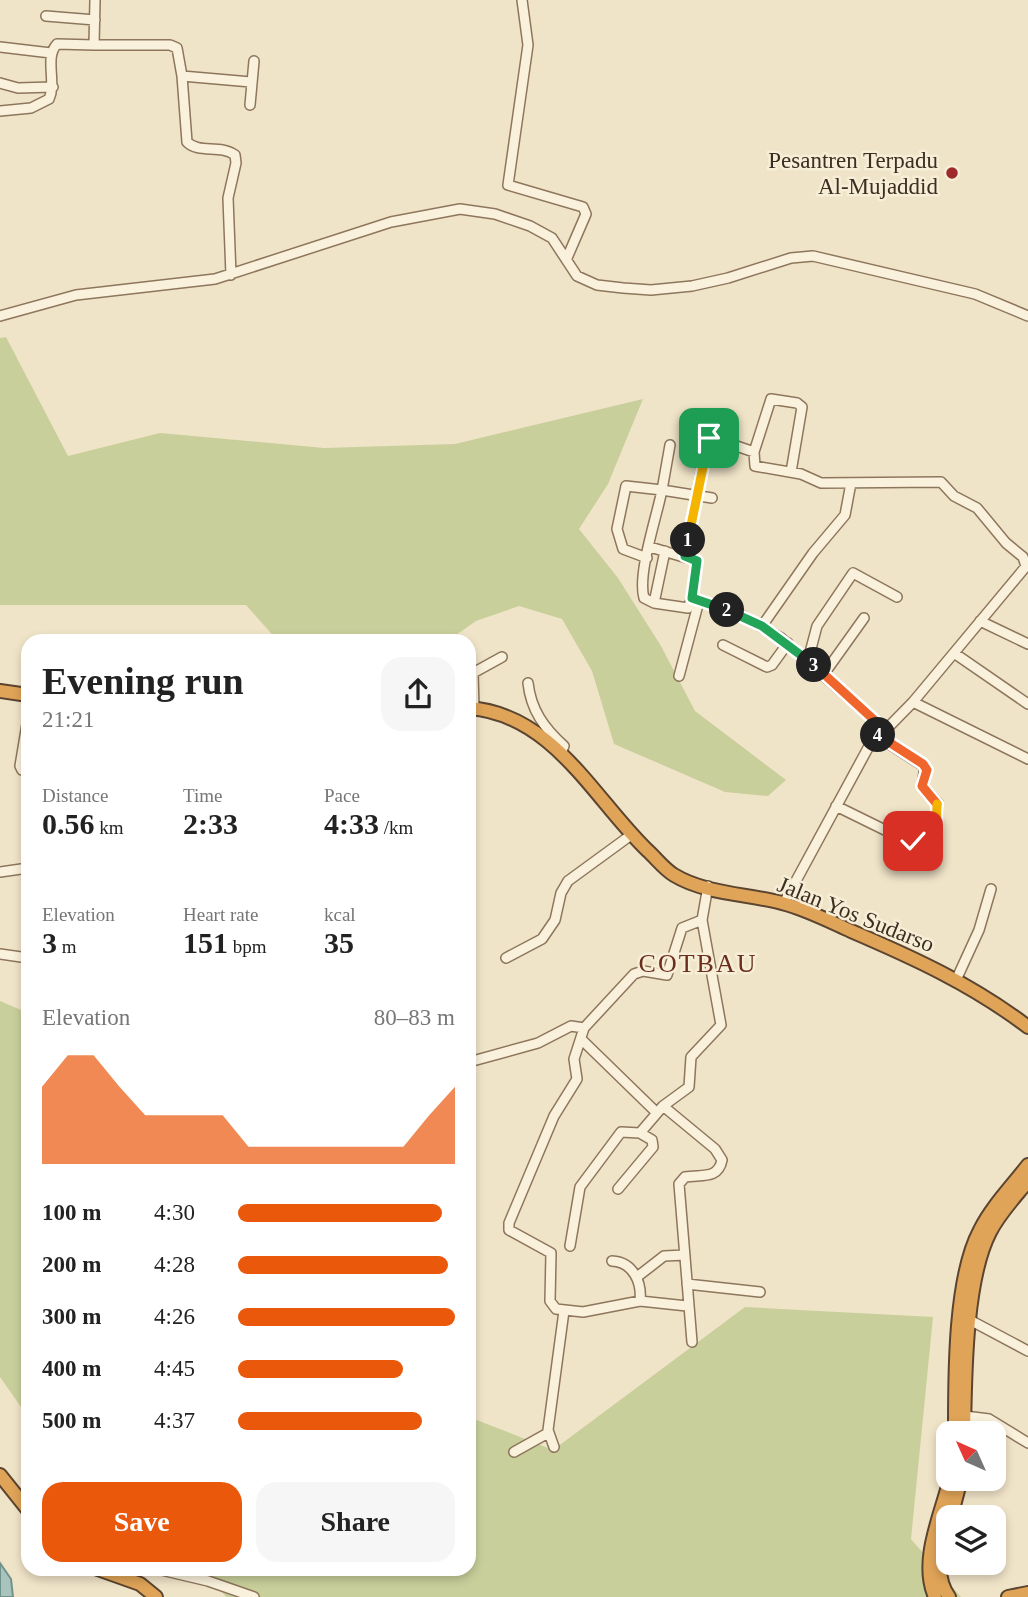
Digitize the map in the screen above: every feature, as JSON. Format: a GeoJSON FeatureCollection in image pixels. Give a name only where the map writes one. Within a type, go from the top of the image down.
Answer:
{"type":"FeatureCollection","features":[{"type":"Feature","properties":{"kind":"highway"},"geometry":{"type":"LineString","coordinates":[[0,691],[21,694]]}},
{"type":"Feature","properties":{"kind":"highway","name":"Jalan Yos Sudarso"},"geometry":{"type":"LineString","coordinates":[[476,709],[521,724],[561,753],[583,774],[631,835],[674,875],[708,886],[784,903],[914,957],[957,978],[1028,1027]]}},
{"type":"Feature","properties":{"kind":"highway"},"geometry":{"type":"LineString","coordinates":[[965,1421],[965,1318],[974,1242],[986,1219],[1028,1165]]}},
{"type":"Feature","properties":{"kind":"highway"},"geometry":{"type":"LineString","coordinates":[[955,1421],[955,1360],[989,1234],[1028,1181]]}},
{"type":"Feature","properties":{"kind":"highway"},"geometry":{"type":"LineString","coordinates":[[0,1475],[21,1501]]}},
{"type":"Feature","properties":{"kind":"highway"},"geometry":{"type":"LineString","coordinates":[[935,1597],[929,1580],[929,1558],[947,1491]]}},
{"type":"Feature","properties":{"kind":"highway"},"geometry":{"type":"LineString","coordinates":[[940,1575],[948,1597]]}},
{"type":"Feature","properties":{"kind":"highway"},"geometry":{"type":"LineString","coordinates":[[118,1576],[140,1584],[156,1597]]}},
{"type":"Feature","properties":{"kind":"highway"},"geometry":{"type":"LineString","coordinates":[[1007,1597],[1028,1593]]}},
{"type":"Feature","properties":{"kind":"street"},"geometry":{"type":"LineString","coordinates":[[94,46],[95,0]]}},
{"type":"Feature","properties":{"kind":"street"},"geometry":{"type":"LineString","coordinates":[[522,0],[528,44],[508,185],[583,207],[586,214],[567,258]]}},
{"type":"Feature","properties":{"kind":"street"},"geometry":{"type":"LineString","coordinates":[[46,16],[94,20]]}},
{"type":"Feature","properties":{"kind":"street"},"geometry":{"type":"LineString","coordinates":[[0,111],[44,103],[50,99],[53,87],[51,53],[54,46],[174,46],[179,51],[187,142],[193,148],[227,150],[236,159],[228,198],[230,275]]}},
{"type":"Feature","properties":{"kind":"street"},"geometry":{"type":"LineString","coordinates":[[0,47],[51,53]]}},
{"type":"Feature","properties":{"kind":"street"},"geometry":{"type":"LineString","coordinates":[[250,105],[254,61]]}},
{"type":"Feature","properties":{"kind":"street"},"geometry":{"type":"LineString","coordinates":[[182,76],[251,82]]}},
{"type":"Feature","properties":{"kind":"street"},"geometry":{"type":"LineString","coordinates":[[0,83],[18,88],[53,87]]}},
{"type":"Feature","properties":{"kind":"street"},"geometry":{"type":"LineString","coordinates":[[0,316],[76,295],[186,284],[230,275],[391,222],[460,209],[495,214],[530,226],[552,238],[574,273],[597,285],[651,290],[712,282],[790,258],[813,256],[975,294],[1028,316]]}},
{"type":"Feature","properties":{"kind":"street"},"geometry":{"type":"LineString","coordinates":[[784,903],[836,806],[881,733],[913,702],[1027,565],[1023,557],[1006,543],[976,508],[954,496],[941,482],[821,483],[791,472],[755,466],[754,452],[770,399],[800,404],[791,472]]}},
{"type":"Feature","properties":{"kind":"street"},"geometry":{"type":"LineString","coordinates":[[685,556],[695,496],[709,438],[754,452]]}},
{"type":"Feature","properties":{"kind":"street"},"geometry":{"type":"LineString","coordinates":[[670,445],[647,558],[643,595],[654,603],[686,609],[696,599]]}},
{"type":"Feature","properties":{"kind":"street"},"geometry":{"type":"LineString","coordinates":[[762,626],[813,553],[845,516],[851,483]]}},
{"type":"Feature","properties":{"kind":"street"},"geometry":{"type":"LineString","coordinates":[[647,558],[623,549],[617,537],[626,486],[712,498]]}},
{"type":"Feature","properties":{"kind":"street"},"geometry":{"type":"LineString","coordinates":[[650,547],[697,561],[696,599],[678,676]]}},
{"type":"Feature","properties":{"kind":"street"},"geometry":{"type":"LineString","coordinates":[[654,603],[665,551]]}},
{"type":"Feature","properties":{"kind":"street"},"geometry":{"type":"LineString","coordinates":[[808,660],[817,626],[852,574],[897,597]]}},
{"type":"Feature","properties":{"kind":"street"},"geometry":{"type":"LineString","coordinates":[[696,599],[762,626],[788,643],[824,674],[881,733],[925,767],[922,786],[937,803],[936,840],[913,841],[910,835],[887,831],[836,806]]}},
{"type":"Feature","properties":{"kind":"street"},"geometry":{"type":"LineString","coordinates":[[824,674],[864,618]]}},
{"type":"Feature","properties":{"kind":"street"},"geometry":{"type":"LineString","coordinates":[[980,621],[1028,644]]}},
{"type":"Feature","properties":{"kind":"street"},"geometry":{"type":"LineString","coordinates":[[723,645],[767,667],[772,665],[788,643]]}},
{"type":"Feature","properties":{"kind":"street"},"geometry":{"type":"LineString","coordinates":[[954,653],[1028,704]]}},
{"type":"Feature","properties":{"kind":"street"},"geometry":{"type":"LineString","coordinates":[[476,671],[502,657]]}},
{"type":"Feature","properties":{"kind":"street"},"geometry":{"type":"LineString","coordinates":[[528,683],[535,712],[550,733],[564,746],[561,753]]}},
{"type":"Feature","properties":{"kind":"street"},"geometry":{"type":"LineString","coordinates":[[913,702],[1028,759]]}},
{"type":"Feature","properties":{"kind":"street"},"geometry":{"type":"LineString","coordinates":[[506,958],[534,945],[550,929],[568,881],[631,835]]}},
{"type":"Feature","properties":{"kind":"street"},"geometry":{"type":"LineString","coordinates":[[0,872],[21,869]]}},
{"type":"Feature","properties":{"kind":"street"},"geometry":{"type":"LineString","coordinates":[[640,1133],[660,1110],[689,1087],[691,1057],[721,1025],[702,920],[708,886]]}},
{"type":"Feature","properties":{"kind":"street"},"geometry":{"type":"LineString","coordinates":[[957,978],[979,930],[991,888]]}},
{"type":"Feature","properties":{"kind":"street"},"geometry":{"type":"LineString","coordinates":[[688,1306],[640,1301],[583,1312],[556,1309],[550,1301],[551,1253],[511,1232],[508,1227],[554,1116],[576,1079],[574,1059],[584,1028],[634,974],[643,971],[660,977],[667,975],[682,928],[702,920]]}},
{"type":"Feature","properties":{"kind":"street"},"geometry":{"type":"LineString","coordinates":[[0,954],[21,957]]}},
{"type":"Feature","properties":{"kind":"street"},"geometry":{"type":"LineString","coordinates":[[476,1060],[538,1043],[572,1026],[584,1028]]}},
{"type":"Feature","properties":{"kind":"street"},"geometry":{"type":"LineString","coordinates":[[581,1039],[660,1110],[715,1149],[722,1160],[719,1169],[712,1175],[690,1176],[680,1181],[692,1342]]}},
{"type":"Feature","properties":{"kind":"street"},"geometry":{"type":"LineString","coordinates":[[570,1246],[576,1199],[585,1178],[621,1132],[640,1133],[652,1140],[653,1147],[618,1189]]}},
{"type":"Feature","properties":{"kind":"street"},"geometry":{"type":"LineString","coordinates":[[637,1277],[664,1256],[685,1255]]}},
{"type":"Feature","properties":{"kind":"street"},"geometry":{"type":"LineString","coordinates":[[612,1261],[623,1262],[637,1277],[640,1301]]}},
{"type":"Feature","properties":{"kind":"street"},"geometry":{"type":"LineString","coordinates":[[687,1284],[761,1292]]}},
{"type":"Feature","properties":{"kind":"street"},"geometry":{"type":"LineString","coordinates":[[554,1447],[548,1433],[564,1311]]}},
{"type":"Feature","properties":{"kind":"street"},"geometry":{"type":"LineString","coordinates":[[965,1318],[1028,1351]]}},
{"type":"Feature","properties":{"kind":"street"},"geometry":{"type":"LineString","coordinates":[[965,1416],[989,1419],[1028,1443]]}},
{"type":"Feature","properties":{"kind":"street"},"geometry":{"type":"LineString","coordinates":[[514,1452],[548,1433]]}},
{"type":"Feature","properties":{"kind":"street"},"geometry":{"type":"LineString","coordinates":[[187,1576],[254,1597]]}},
{"type":"Feature","properties":{"kind":"green space"},"geometry":{"type":"Polygon","coordinates":[[[6,337],[68,456],[160,433],[324,448],[455,444],[643,399],[608,484],[579,529],[618,578],[661,646],[695,711],[786,780],[768,796],[725,792],[614,744],[592,671],[562,619],[519,606],[476,621],[458,634],[272,634],[246,605],[0,605],[0,338],[6,337]]]}},
{"type":"Feature","properties":{"kind":"green space"},"geometry":{"type":"Polygon","coordinates":[[[0,1001],[21,1010],[21,1407],[0,1377],[0,1001]]]}},
{"type":"Feature","properties":{"kind":"green space"},"geometry":{"type":"Polygon","coordinates":[[[745,1307],[933,1317],[911,1539],[936,1568],[936,1575],[942,1575],[961,1597],[226,1597],[209,1576],[476,1576],[476,1420],[553,1450],[745,1307]]]}},
{"type":"Feature","properties":{"kind":"water"},"geometry":{"type":"Polygon","coordinates":[[[0,1563],[11,1579],[13,1597],[0,1597],[0,1563]]]}},
{"type":"Feature","properties":{"kind":"place","name":"Pesantren Terpadu Al-Mujaddid"},"geometry":{"type":"Point","coordinates":[952,173]}},
{"type":"Feature","properties":{"kind":"district","name":"COTBAU"},"geometry":{"type":"Point","coordinates":[698,963]}},
{"type":"Feature","properties":{"kind":"route"},"geometry":{"type":"LineString","coordinates":[[709,438],[705,444],[685,556],[697,561],[692,598],[741,615],[788,643],[884,729],[877,736],[923,764],[927,772],[922,786],[937,803],[936,838],[932,842],[913,841]]}}]}
